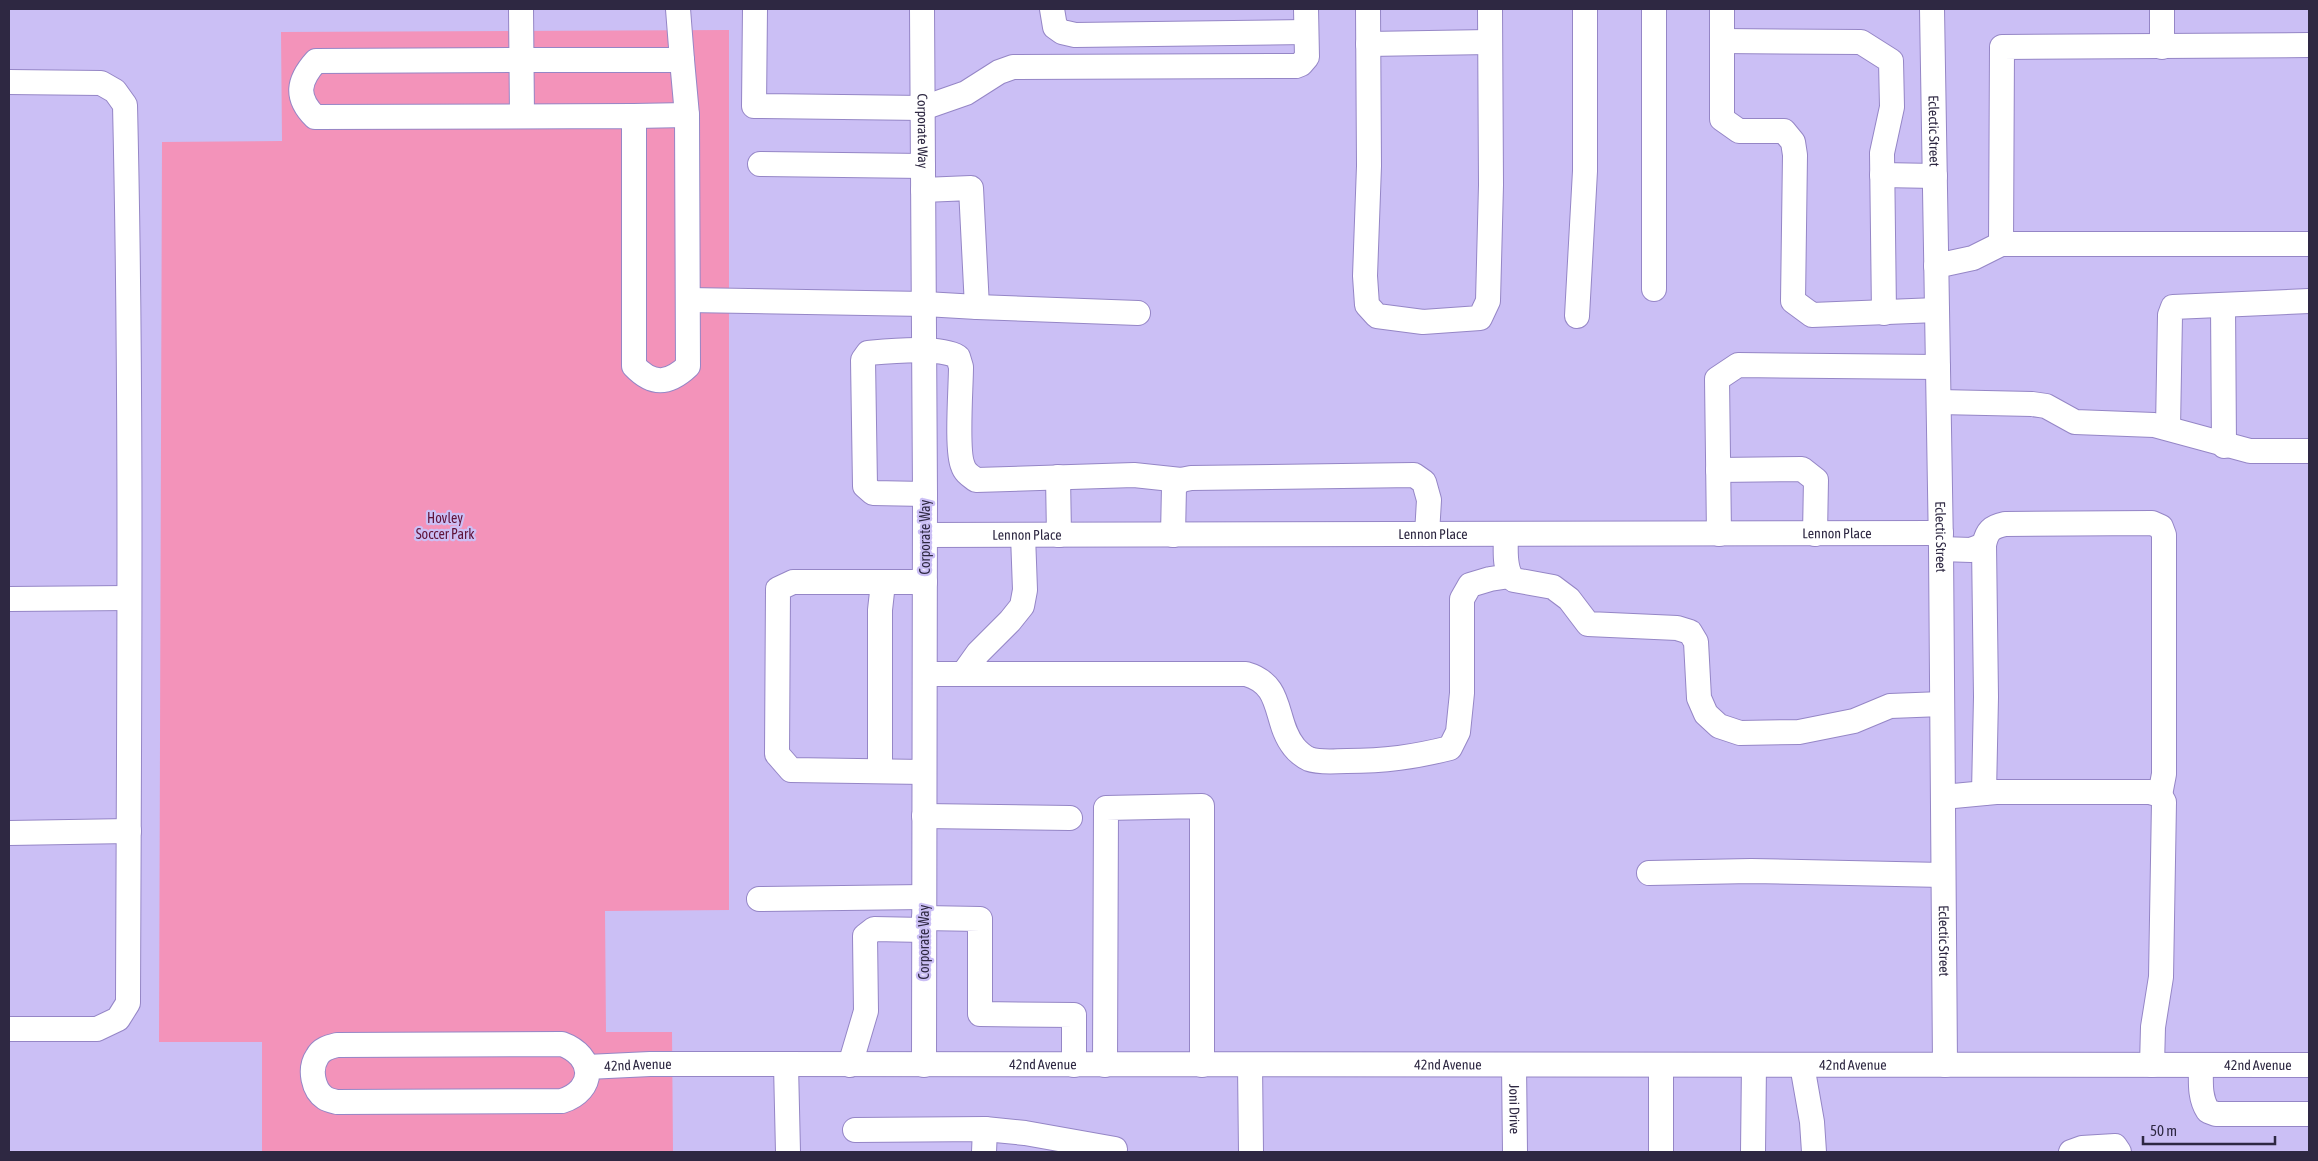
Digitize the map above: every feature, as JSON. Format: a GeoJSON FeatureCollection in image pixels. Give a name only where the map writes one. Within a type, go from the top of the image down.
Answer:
{"type":"FeatureCollection","features":[{"type":"Feature","properties":{"kind":"street"},"geometry":{"type":"LineString","coordinates":[[521,9],[522,116]]}},
{"type":"Feature","properties":{"kind":"street"},"geometry":{"type":"LineString","coordinates":[[634,116],[634,366],[645,377],[662,381],[678,376],[688,366],[687,115],[678,9]]}},
{"type":"Feature","properties":{"kind":"street"},"geometry":{"type":"LineString","coordinates":[[754,9],[754,106],[922,108],[966,93],[999,72],[1013,67],[1296,66],[1301,64],[1306,57],[1306,20],[1075,35],[1062,32],[1055,27],[1052,9]]}},
{"type":"Feature","properties":{"kind":"street","name":"Corporate Way"},"geometry":{"type":"LineString","coordinates":[[922,9],[925,351],[924,1065]]}},
{"type":"Feature","properties":{"kind":"street"},"geometry":{"type":"LineString","coordinates":[[1368,9],[1369,166],[1365,276],[1367,305],[1377,316],[1422,322],[1480,318],[1488,301],[1491,184],[1490,9]]}},
{"type":"Feature","properties":{"kind":"street"},"geometry":{"type":"LineString","coordinates":[[1577,316],[1585,171],[1585,9]]}},
{"type":"Feature","properties":{"kind":"street"},"geometry":{"type":"LineString","coordinates":[[1654,9],[1654,289]]}},
{"type":"Feature","properties":{"kind":"street"},"geometry":{"type":"LineString","coordinates":[[1722,9],[1722,119],[1740,131],[1784,132],[1793,142],[1795,155],[1793,301],[1812,315],[1937,310]]}},
{"type":"Feature","properties":{"kind":"street","name":"Eclectic Street"},"geometry":{"type":"LineString","coordinates":[[1932,9],[1941,541],[1945,1065]]}},
{"type":"Feature","properties":{"kind":"street"},"geometry":{"type":"LineString","coordinates":[[2162,9],[2162,47]]}},
{"type":"Feature","properties":{"kind":"street"},"geometry":{"type":"LineString","coordinates":[[1722,41],[1861,42],[1891,61],[1892,107],[1882,153],[1884,313]]}},
{"type":"Feature","properties":{"kind":"street"},"geometry":{"type":"LineString","coordinates":[[1368,44],[1490,42]]}},
{"type":"Feature","properties":{"kind":"street"},"geometry":{"type":"LineString","coordinates":[[2001,244],[2002,47],[2309,45]]}},
{"type":"Feature","properties":{"kind":"street"},"geometry":{"type":"LineString","coordinates":[[682,60],[316,61],[304,74],[301,90],[305,106],[316,117],[687,115]]}},
{"type":"Feature","properties":{"kind":"street"},"geometry":{"type":"LineString","coordinates":[[9,82],[101,83],[115,91],[125,105],[128,226],[130,598],[128,1003],[118,1019],[98,1029],[9,1029]]}},
{"type":"Feature","properties":{"kind":"street"},"geometry":{"type":"LineString","coordinates":[[760,164],[923,166]]}},
{"type":"Feature","properties":{"kind":"street"},"geometry":{"type":"LineString","coordinates":[[1882,175],[1935,176]]}},
{"type":"Feature","properties":{"kind":"street"},"geometry":{"type":"LineString","coordinates":[[923,190],[971,188],[977,307]]}},
{"type":"Feature","properties":{"kind":"street"},"geometry":{"type":"LineString","coordinates":[[1936,266],[1973,258],[2001,244],[2309,244]]}},
{"type":"Feature","properties":{"kind":"street"},"geometry":{"type":"LineString","coordinates":[[688,300],[924,304],[1138,312]]}},
{"type":"Feature","properties":{"kind":"street"},"geometry":{"type":"LineString","coordinates":[[2168,428],[2170,315],[2173,307],[2309,302]]}},
{"type":"Feature","properties":{"kind":"street"},"geometry":{"type":"LineString","coordinates":[[2223,305],[2224,446]]}},
{"type":"Feature","properties":{"kind":"street"},"geometry":{"type":"LineString","coordinates":[[925,494],[873,493],[865,486],[863,471],[863,360],[868,353],[925,351],[951,353],[958,357],[961,367],[960,451],[962,466],[976,480],[1134,475],[1181,480],[1201,478],[1414,475],[1424,482],[1429,500],[1427,534]]}},
{"type":"Feature","properties":{"kind":"street"},"geometry":{"type":"LineString","coordinates":[[1719,534],[1717,379],[1738,365],[1938,367]]}},
{"type":"Feature","properties":{"kind":"street"},"geometry":{"type":"LineString","coordinates":[[1939,402],[2032,404],[2046,406],[2075,422],[2154,425],[2224,446],[2250,451],[2309,452]]}},
{"type":"Feature","properties":{"kind":"street"},"geometry":{"type":"LineString","coordinates":[[1718,470],[1802,469],[1816,480],[1815,534]]}},
{"type":"Feature","properties":{"kind":"street"},"geometry":{"type":"LineString","coordinates":[[1058,477],[1059,535]]}},
{"type":"Feature","properties":{"kind":"street"},"geometry":{"type":"LineString","coordinates":[[1173,534],[1174,487],[1181,480]]}},
{"type":"Feature","properties":{"kind":"street"},"geometry":{"type":"LineString","coordinates":[[1984,793],[1986,668],[1984,544],[1987,533],[1993,526],[2005,524],[2152,523],[2161,527],[2164,535],[2164,774],[2160,795],[2164,802],[2161,977],[2153,1027],[2152,1065]]}},
{"type":"Feature","properties":{"kind":"street"},"geometry":{"type":"LineString","coordinates":[[1506,534],[1506,562],[1510,576],[1514,580],[1553,587],[1569,599],[1588,624],[1677,628],[1690,632],[1696,642],[1699,698],[1706,714],[1719,726],[1740,733],[1799,732],[1854,720],[1890,706],[1942,704]]}},
{"type":"Feature","properties":{"kind":"street","name":"Lennon Place"},"geometry":{"type":"LineString","coordinates":[[925,535],[1815,534],[1941,541],[1972,550],[1984,544]]}},
{"type":"Feature","properties":{"kind":"street"},"geometry":{"type":"LineString","coordinates":[[963,674],[978,653],[1010,622],[1022,606],[1026,590],[1023,535]]}},
{"type":"Feature","properties":{"kind":"street"},"geometry":{"type":"LineString","coordinates":[[925,674],[1246,674],[1257,677],[1271,689],[1288,737],[1295,748],[1308,759],[1333,762],[1413,757],[1450,748],[1458,732],[1462,693],[1462,599],[1470,585],[1510,576]]}},
{"type":"Feature","properties":{"kind":"street"},"geometry":{"type":"LineString","coordinates":[[924,772],[791,770],[777,754],[778,589],[793,582],[925,582]]}},
{"type":"Feature","properties":{"kind":"street"},"geometry":{"type":"LineString","coordinates":[[880,771],[880,610],[883,583]]}},
{"type":"Feature","properties":{"kind":"street"},"geometry":{"type":"LineString","coordinates":[[9,599],[130,598]]}},
{"type":"Feature","properties":{"kind":"street"},"geometry":{"type":"LineString","coordinates":[[1943,797],[1984,793],[2150,792],[2160,795]]}},
{"type":"Feature","properties":{"kind":"street"},"geometry":{"type":"LineString","coordinates":[[1105,1065],[1106,808],[1202,806],[1202,1065]]}},
{"type":"Feature","properties":{"kind":"street"},"geometry":{"type":"LineString","coordinates":[[924,816],[1070,818]]}},
{"type":"Feature","properties":{"kind":"street"},"geometry":{"type":"LineString","coordinates":[[9,832],[129,831]]}},
{"type":"Feature","properties":{"kind":"street"},"geometry":{"type":"LineString","coordinates":[[1649,873],[1751,871],[1943,875]]}},
{"type":"Feature","properties":{"kind":"street"},"geometry":{"type":"LineString","coordinates":[[758,899],[980,919],[980,1014],[1074,1015],[1074,1065]]}},
{"type":"Feature","properties":{"kind":"street"},"geometry":{"type":"LineString","coordinates":[[850,1065],[866,1011],[865,936],[874,929],[924,915]]}},
{"type":"Feature","properties":{"kind":"street"},"geometry":{"type":"LineString","coordinates":[[562,1044],[574,1049],[587,1067],[587,1079],[583,1090],[574,1098],[562,1102],[337,1102],[325,1098],[317,1089],[313,1069],[317,1057],[326,1048],[337,1045],[562,1044]]}},
{"type":"Feature","properties":{"kind":"street","name":"42nd Avenue"},"geometry":{"type":"LineString","coordinates":[[587,1067],[650,1064],[2309,1065]]}},
{"type":"Feature","properties":{"kind":"street"},"geometry":{"type":"LineString","coordinates":[[786,1065],[788,1152]]}},
{"type":"Feature","properties":{"kind":"street"},"geometry":{"type":"LineString","coordinates":[[1250,1065],[1251,1152]]}},
{"type":"Feature","properties":{"kind":"street","name":"Joni Drive"},"geometry":{"type":"LineString","coordinates":[[1514,1065],[1515,1152]]}},
{"type":"Feature","properties":{"kind":"street"},"geometry":{"type":"LineString","coordinates":[[1661,1065],[1661,1152]]}},
{"type":"Feature","properties":{"kind":"street"},"geometry":{"type":"LineString","coordinates":[[1753,1152],[1754,1065]]}},
{"type":"Feature","properties":{"kind":"street"},"geometry":{"type":"LineString","coordinates":[[1802,1065],[1812,1122],[1814,1152]]}},
{"type":"Feature","properties":{"kind":"street"},"geometry":{"type":"LineString","coordinates":[[2201,1065],[2203,1104],[2208,1112],[2216,1114],[2309,1114]]}},
{"type":"Feature","properties":{"kind":"street"},"geometry":{"type":"LineString","coordinates":[[855,1130],[985,1129],[1025,1133],[1115,1149]]}},
{"type":"Feature","properties":{"kind":"street"},"geometry":{"type":"LineString","coordinates":[[984,1152],[985,1129]]}},
{"type":"Feature","properties":{"kind":"street"},"geometry":{"type":"LineString","coordinates":[[2071,1152],[2082,1148],[2115,1146],[2119,1152]]}},
{"type":"Feature","properties":{"kind":"green space","name":"Hovley Soccer Park"},"geometry":{"type":"Polygon","coordinates":[[[729,30],[729,910],[605,911],[606,1032],[672,1032],[673,1152],[262,1152],[262,1042],[159,1042],[162,142],[282,141],[281,32],[729,30]]]}}]}
